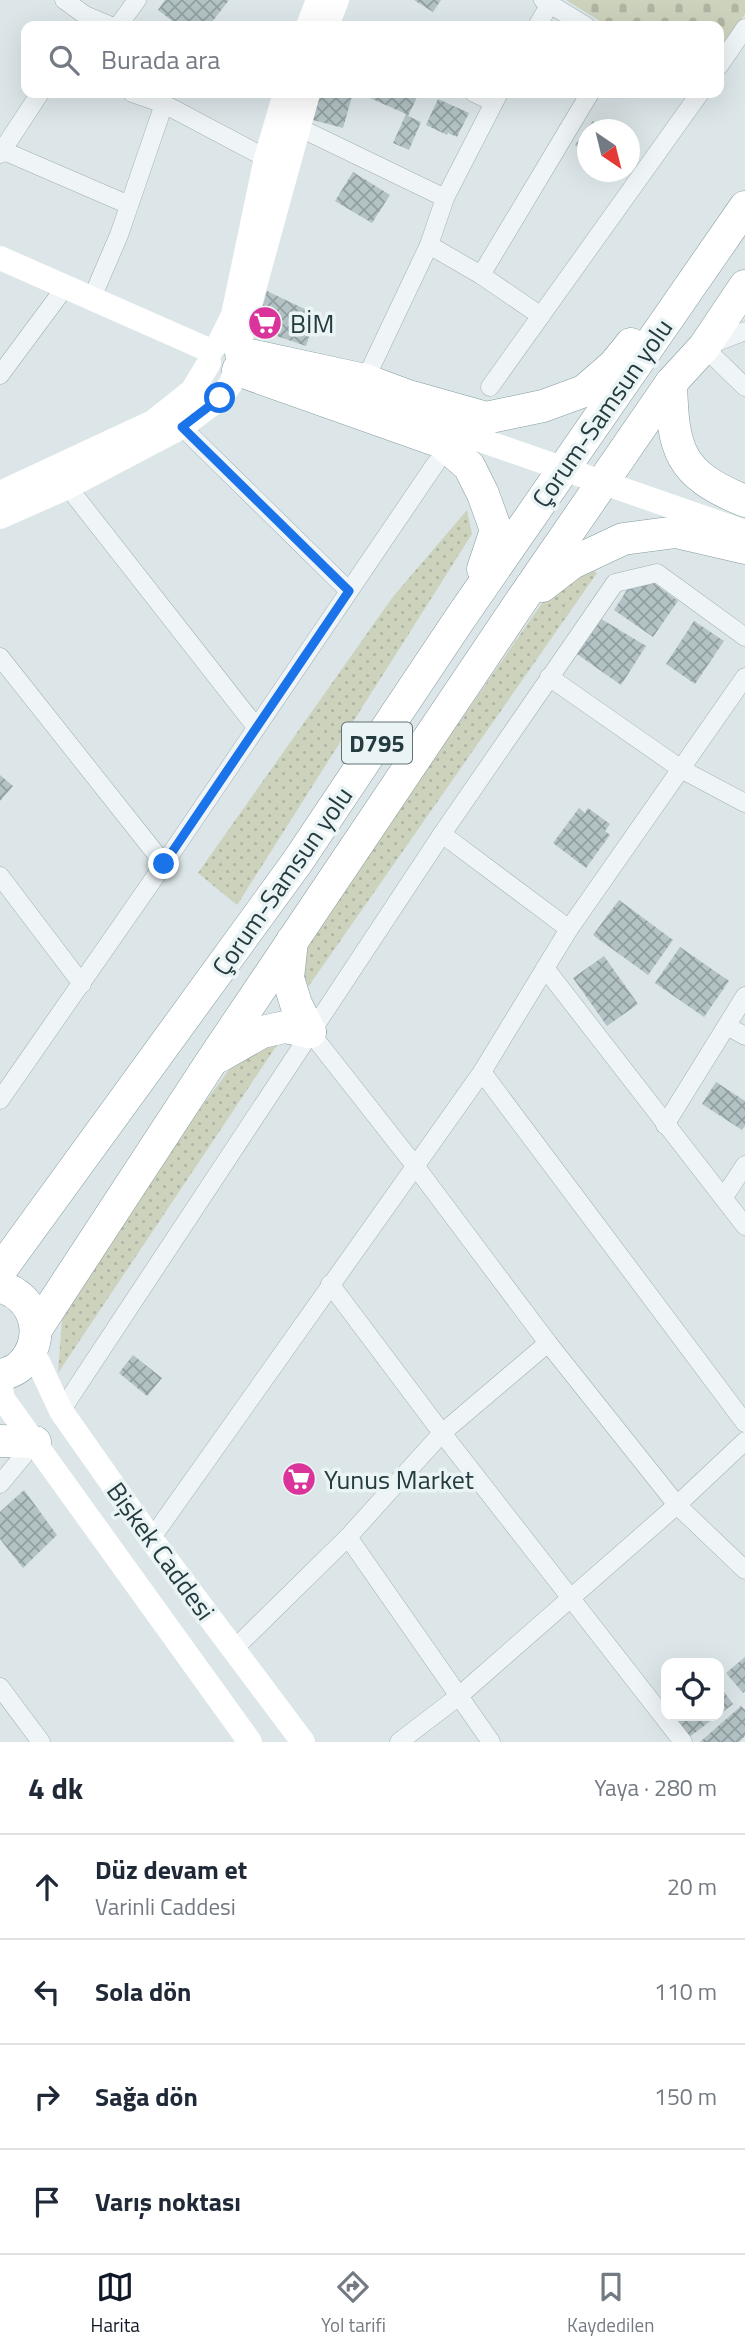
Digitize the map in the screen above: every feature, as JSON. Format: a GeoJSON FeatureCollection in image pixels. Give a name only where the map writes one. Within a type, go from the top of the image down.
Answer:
{"type":"FeatureCollection","features":[{"type":"Feature","properties":{"kind":"highway"},"geometry":{"type":"LineString","coordinates":[[229,358],[365,380],[408,396],[486,418],[543,406],[583,391],[614,365],[739,215]]}},
{"type":"Feature","properties":{"kind":"highway","name":"Çorum-Samsun yolu"},"geometry":{"type":"LineString","coordinates":[[0,1271],[290,872],[459,620],[739,215]]}},
{"type":"Feature","properties":{"kind":"highway","name":"Çorum-Samsun yolu"},"geometry":{"type":"LineString","coordinates":[[0,1376],[19,1368],[211,1062],[292,940],[671,383],[704,347],[745,286]]}},
{"type":"Feature","properties":{"kind":"highway"},"geometry":{"type":"LineString","coordinates":[[229,358],[442,442],[469,466],[496,530],[481,574],[459,620]]}},
{"type":"Feature","properties":{"kind":"highway"},"geometry":{"type":"LineString","coordinates":[[671,383],[673,427],[678,446],[687,463],[698,476],[714,487],[745,501]]}},
{"type":"Feature","properties":{"kind":"highway"},"geometry":{"type":"LineString","coordinates":[[521,601],[572,564],[623,539],[676,532],[745,548]]}},
{"type":"Feature","properties":{"kind":"highway"},"geometry":{"type":"LineString","coordinates":[[292,940],[288,978],[296,1004],[310,1032]]}},
{"type":"Feature","properties":{"kind":"highway"},"geometry":{"type":"LineString","coordinates":[[211,1062],[262,1032],[285,1027],[310,1032]]}},
{"type":"Feature","properties":{"kind":"highway"},"geometry":{"type":"LineString","coordinates":[[0,1287],[13,1290],[30,1306],[35,1339]]}},
{"type":"Feature","properties":{"kind":"highway"},"geometry":{"type":"LineString","coordinates":[[0,1441],[35,1442]]}},
{"type":"Feature","properties":{"kind":"street"},"geometry":{"type":"LineString","coordinates":[[64,0],[82,21]]}},
{"type":"Feature","properties":{"kind":"street"},"geometry":{"type":"LineString","coordinates":[[122,21],[137,0]]}},
{"type":"Feature","properties":{"kind":"street"},"geometry":{"type":"LineString","coordinates":[[539,21],[547,2],[578,21]]}},
{"type":"Feature","properties":{"kind":"street"},"geometry":{"type":"LineString","coordinates":[[724,59],[745,28]]}},
{"type":"Feature","properties":{"kind":"street"},"geometry":{"type":"LineString","coordinates":[[37,98],[2,152],[130,205]]}},
{"type":"Feature","properties":{"kind":"street"},"geometry":{"type":"LineString","coordinates":[[147,98],[164,104],[266,158]]}},
{"type":"Feature","properties":{"kind":"street"},"geometry":{"type":"LineString","coordinates":[[0,517],[68,487],[182,427],[220,398],[230,385],[229,358],[233,315],[266,158],[284,98]]}},
{"type":"Feature","properties":{"kind":"street"},"geometry":{"type":"LineString","coordinates":[[0,493],[153,422],[229,358],[307,98]]}},
{"type":"Feature","properties":{"kind":"street"},"geometry":{"type":"LineString","coordinates":[[365,380],[429,245],[445,198],[496,98]]}},
{"type":"Feature","properties":{"kind":"street"},"geometry":{"type":"LineString","coordinates":[[481,275],[587,98]]}},
{"type":"Feature","properties":{"kind":"street"},"geometry":{"type":"LineString","coordinates":[[491,387],[693,98]]}},
{"type":"Feature","properties":{"kind":"street"},"geometry":{"type":"LineString","coordinates":[[92,298],[130,205],[164,104]]}},
{"type":"Feature","properties":{"kind":"street"},"geometry":{"type":"LineString","coordinates":[[298,127],[445,198]]}},
{"type":"Feature","properties":{"kind":"street"},"geometry":{"type":"LineString","coordinates":[[429,245],[481,275],[541,316]]}},
{"type":"Feature","properties":{"kind":"street"},"geometry":{"type":"LineString","coordinates":[[0,258],[229,358],[314,382],[745,532]]}},
{"type":"Feature","properties":{"kind":"street"},"geometry":{"type":"LineString","coordinates":[[0,375],[66,286]]}},
{"type":"Feature","properties":{"kind":"street"},"geometry":{"type":"LineString","coordinates":[[745,331],[704,347],[745,387]]}},
{"type":"Feature","properties":{"kind":"street"},"geometry":{"type":"LineString","coordinates":[[182,427],[349,591]]}},
{"type":"Feature","properties":{"kind":"street"},"geometry":{"type":"LineString","coordinates":[[0,1100],[82,984],[436,463]]}},
{"type":"Feature","properties":{"kind":"street"},"geometry":{"type":"LineString","coordinates":[[68,487],[256,727]]}},
{"type":"Feature","properties":{"kind":"street"},"geometry":{"type":"LineString","coordinates":[[61,1411],[442,834],[615,583],[657,573],[745,637]]}},
{"type":"Feature","properties":{"kind":"street"},"geometry":{"type":"LineString","coordinates":[[0,657],[164,864]]}},
{"type":"Feature","properties":{"kind":"street"},"geometry":{"type":"LineString","coordinates":[[549,677],[681,769],[745,803]]}},
{"type":"Feature","properties":{"kind":"street"},"geometry":{"type":"LineString","coordinates":[[151,1539],[482,1072],[569,929],[745,677]]}},
{"type":"Feature","properties":{"kind":"street"},"geometry":{"type":"LineString","coordinates":[[442,834],[569,929]]}},
{"type":"Feature","properties":{"kind":"street"},"geometry":{"type":"LineString","coordinates":[[0,876],[82,984]]}},
{"type":"Feature","properties":{"kind":"street"},"geometry":{"type":"LineString","coordinates":[[545,968],[745,1226]]}},
{"type":"Feature","properties":{"kind":"street"},"geometry":{"type":"LineString","coordinates":[[665,1125],[745,996]]}},
{"type":"Feature","properties":{"kind":"street"},"geometry":{"type":"LineString","coordinates":[[727,1026],[745,1036]]}},
{"type":"Feature","properties":{"kind":"street"},"geometry":{"type":"LineString","coordinates":[[310,1032],[416,1167],[548,1343],[677,1505],[745,1570]]}},
{"type":"Feature","properties":{"kind":"street"},"geometry":{"type":"LineString","coordinates":[[482,1072],[745,1423]]}},
{"type":"Feature","properties":{"kind":"street"},"geometry":{"type":"LineString","coordinates":[[724,1197],[745,1165]]}},
{"type":"Feature","properties":{"kind":"street"},"geometry":{"type":"LineString","coordinates":[[330,1284],[682,1742]]}},
{"type":"Feature","properties":{"kind":"street","name":"Bişkek Caddesi"},"geometry":{"type":"LineString","coordinates":[[35,1339],[61,1411],[151,1539],[303,1742]]}},
{"type":"Feature","properties":{"kind":"street"},"geometry":{"type":"LineString","coordinates":[[233,1650],[348,1537],[442,1433],[548,1343]]}},
{"type":"Feature","properties":{"kind":"street","name":"Bişkek Caddesi"},"geometry":{"type":"LineString","coordinates":[[0,1382],[3,1399],[250,1742]]}},
{"type":"Feature","properties":{"kind":"street"},"geometry":{"type":"LineString","coordinates":[[400,1742],[458,1696],[677,1505],[745,1441]]}},
{"type":"Feature","properties":{"kind":"street"},"geometry":{"type":"LineString","coordinates":[[0,1484],[35,1442]]}},
{"type":"Feature","properties":{"kind":"street"},"geometry":{"type":"LineString","coordinates":[[348,1537],[491,1742]]}},
{"type":"Feature","properties":{"kind":"street"},"geometry":{"type":"LineString","coordinates":[[0,1687],[34,1739]]}},
{"type":"Feature","properties":{"kind":"green space"},"geometry":{"type":"Polygon","coordinates":[[[566,0],[745,0],[745,14],[724,46],[724,21],[600,21],[566,0]]]}},
{"type":"Feature","properties":{"kind":"green space"},"geometry":{"type":"Polygon","coordinates":[[[467,510],[472,534],[237,905],[198,873],[392,598],[467,510]]]}},
{"type":"Feature","properties":{"kind":"green space"},"geometry":{"type":"Polygon","coordinates":[[[586,565],[597,573],[308,987],[298,985],[298,955],[542,603],[586,565]]]}},
{"type":"Feature","properties":{"kind":"green space"},"geometry":{"type":"Polygon","coordinates":[[[262,1035],[279,1042],[58,1373],[62,1319],[90,1271],[170,1150],[231,1067],[262,1035]]]}},
{"type":"Feature","properties":{"kind":"building"},"geometry":{"type":"Polygon","coordinates":[[[165,0],[229,0],[213,21],[172,21],[158,10],[165,0]]]}},
{"type":"Feature","properties":{"kind":"building"},"geometry":{"type":"Polygon","coordinates":[[[414,0],[441,0],[433,12],[414,0]]]}},
{"type":"Feature","properties":{"kind":"building"},"geometry":{"type":"Polygon","coordinates":[[[320,98],[352,98],[343,128],[313,120],[320,98]]]}},
{"type":"Feature","properties":{"kind":"building"},"geometry":{"type":"Polygon","coordinates":[[[370,98],[417,98],[408,116],[421,122],[409,150],[393,143],[406,114],[370,98]]]}},
{"type":"Feature","properties":{"kind":"building"},"geometry":{"type":"Polygon","coordinates":[[[438,99],[469,113],[457,137],[426,125],[438,99]]]}},
{"type":"Feature","properties":{"kind":"building"},"geometry":{"type":"Polygon","coordinates":[[[353,172],[390,195],[372,223],[335,201],[353,172]]]}},
{"type":"Feature","properties":{"kind":"building"},"geometry":{"type":"Polygon","coordinates":[[[267,291],[317,315],[306,346],[256,329],[267,291]]]}},
{"type":"Feature","properties":{"kind":"building"},"geometry":{"type":"Polygon","coordinates":[[[651,581],[678,601],[653,637],[614,610],[629,587],[651,581]]]}},
{"type":"Feature","properties":{"kind":"building"},"geometry":{"type":"Polygon","coordinates":[[[598,617],[646,646],[621,685],[574,652],[598,617]]]}},
{"type":"Feature","properties":{"kind":"building"},"geometry":{"type":"Polygon","coordinates":[[[694,621],[724,641],[695,684],[666,664],[694,621]]]}},
{"type":"Feature","properties":{"kind":"building"},"geometry":{"type":"Polygon","coordinates":[[[0,775],[13,786],[0,801],[0,775]]]}},
{"type":"Feature","properties":{"kind":"building"},"geometry":{"type":"Polygon","coordinates":[[[579,808],[585,813],[588,808],[610,824],[605,831],[610,835],[586,868],[553,843],[579,808]]]}},
{"type":"Feature","properties":{"kind":"building"},"geometry":{"type":"Polygon","coordinates":[[[619,900],[673,940],[648,975],[593,935],[619,900]]]}},
{"type":"Feature","properties":{"kind":"building"},"geometry":{"type":"Polygon","coordinates":[[[680,947],[729,981],[704,1017],[655,983],[680,947]]]}},
{"type":"Feature","properties":{"kind":"building"},"geometry":{"type":"Polygon","coordinates":[[[604,956],[638,1004],[607,1026],[573,978],[604,956]]]}},
{"type":"Feature","properties":{"kind":"building"},"geometry":{"type":"Polygon","coordinates":[[[716,1082],[745,1101],[745,1126],[742,1130],[702,1104],[716,1082]]]}},
{"type":"Feature","properties":{"kind":"building"},"geometry":{"type":"Polygon","coordinates":[[[133,1355],[162,1378],[147,1396],[119,1373],[133,1355]]]}},
{"type":"Feature","properties":{"kind":"building"},"geometry":{"type":"Polygon","coordinates":[[[24,1490],[57,1535],[23,1568],[0,1539],[0,1512],[24,1490]]]}},
{"type":"Feature","properties":{"kind":"building"},"geometry":{"type":"Polygon","coordinates":[[[745,1657],[745,1691],[743,1693],[726,1673],[745,1657]]]}},
{"type":"Feature","properties":{"kind":"building"},"geometry":{"type":"Polygon","coordinates":[[[724,1692],[733,1704],[724,1711],[724,1692]]]}},
{"type":"Feature","properties":{"kind":"building"},"geometry":{"type":"Polygon","coordinates":[[[741,1706],[745,1710],[745,1736],[739,1742],[700,1742],[724,1721],[741,1706]]]}},
{"type":"Feature","properties":{"kind":"building"},"geometry":{"type":"Polygon","coordinates":[[[674,1721],[710,1721],[688,1738],[674,1721]]]}},
{"type":"Feature","properties":{"kind":"place","name":"BİM"},"geometry":{"type":"Point","coordinates":[265,323]}},
{"type":"Feature","properties":{"kind":"place","name":"Yunus Market"},"geometry":{"type":"Point","coordinates":[299,1479]}},
{"type":"Feature","properties":{"kind":"route"},"geometry":{"type":"LineString","coordinates":[[164,864],[349,591],[182,427],[220,398]]}}]}
